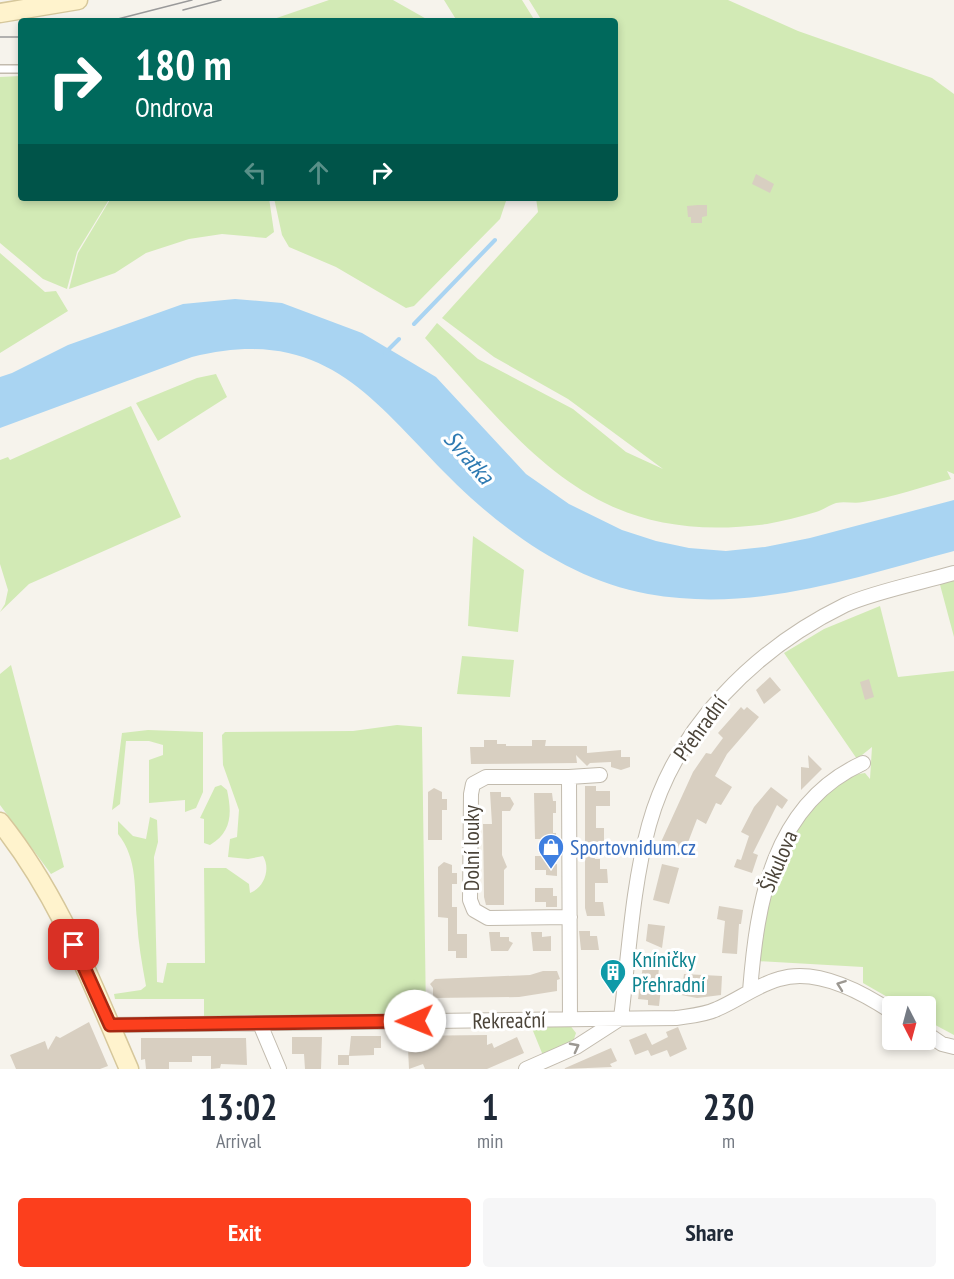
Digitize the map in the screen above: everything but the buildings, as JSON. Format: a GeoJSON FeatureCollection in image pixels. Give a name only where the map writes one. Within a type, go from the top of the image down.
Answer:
{"type":"FeatureCollection","features":[{"type":"Feature","properties":{"kind":"street"},"geometry":{"type":"LineString","coordinates":[[0,13],[78,0]]}},
{"type":"Feature","properties":{"kind":"street","name":"Přehradní"},"geometry":{"type":"LineString","coordinates":[[621,1018],[637,877],[649,823],[672,766],[702,720],[736,679],[777,645],[847,605],[954,573]]}},
{"type":"Feature","properties":{"kind":"street","name":"Šikulova"},"geometry":{"type":"LineString","coordinates":[[750,991],[754,938],[765,883],[779,845],[801,811],[832,782],[863,764]]}},
{"type":"Feature","properties":{"kind":"street","name":"Dolní louky"},"geometry":{"type":"LineString","coordinates":[[570,917],[488,918],[474,910],[470,900],[473,784],[486,777],[600,775]]}},
{"type":"Feature","properties":{"kind":"street"},"geometry":{"type":"LineString","coordinates":[[569,777],[570,1019]]}},
{"type":"Feature","properties":{"kind":"street"},"geometry":{"type":"LineString","coordinates":[[0,822],[47,889],[129,1069]]}},
{"type":"Feature","properties":{"kind":"street","name":"Rekreační"},"geometry":{"type":"LineString","coordinates":[[110,1025],[676,1018],[714,1011],[750,991],[781,978],[802,977],[832,982],[866,995],[882,1005]]}},
{"type":"Feature","properties":{"kind":"street"},"geometry":{"type":"LineString","coordinates":[[526,1069],[576,1047],[621,1018]]}},
{"type":"Feature","properties":{"kind":"street"},"geometry":{"type":"LineString","coordinates":[[260,1024],[279,1069]]}},
{"type":"Feature","properties":{"kind":"street"},"geometry":{"type":"LineString","coordinates":[[936,1040],[954,1047]]}},
{"type":"Feature","properties":{"kind":"lane"},"geometry":{"type":"LineString","coordinates":[[0,69],[18,69]]}},
{"type":"Feature","properties":{"kind":"green space"},"geometry":{"type":"Polygon","coordinates":[[[329,0],[393,0],[425,18],[370,18],[277,18],[329,0]]]}},
{"type":"Feature","properties":{"kind":"green space"},"geometry":{"type":"Polygon","coordinates":[[[444,0],[522,0],[533,18],[455,18],[444,0]]]}},
{"type":"Feature","properties":{"kind":"green space"},"geometry":{"type":"Polygon","coordinates":[[[529,0],[728,0],[798,31],[932,78],[954,94],[954,474],[947,471],[951,479],[860,503],[836,503],[816,512],[767,524],[707,527],[655,521],[610,506],[570,483],[498,419],[425,338],[437,323],[478,359],[573,409],[626,452],[663,469],[568,399],[494,357],[442,318],[538,212],[536,201],[618,201],[618,18],[540,18],[529,0]]]}},
{"type":"Feature","properties":{"kind":"green space"},"geometry":{"type":"Polygon","coordinates":[[[18,76],[18,201],[108,201],[77,252],[67,289],[43,279],[0,243],[0,77],[18,76]]]}},
{"type":"Feature","properties":{"kind":"green space"},"geometry":{"type":"Polygon","coordinates":[[[109,201],[269,201],[274,232],[266,238],[222,234],[189,239],[146,253],[115,273],[69,289],[78,253],[109,201]]]}},
{"type":"Feature","properties":{"kind":"green space"},"geometry":{"type":"Polygon","coordinates":[[[275,201],[506,201],[500,219],[414,306],[406,308],[336,267],[289,247],[282,235],[275,201]]]}},
{"type":"Feature","properties":{"kind":"green space"},"geometry":{"type":"Polygon","coordinates":[[[0,253],[45,292],[56,291],[68,311],[0,353],[0,253]]]}},
{"type":"Feature","properties":{"kind":"green space"},"geometry":{"type":"Polygon","coordinates":[[[216,374],[227,397],[158,441],[136,403],[197,378],[216,374]]]}},
{"type":"Feature","properties":{"kind":"green space"},"geometry":{"type":"Polygon","coordinates":[[[131,406],[181,517],[29,584],[0,612],[5,604],[8,590],[0,564],[0,460],[8,457],[10,460],[131,406]]]}},
{"type":"Feature","properties":{"kind":"green space"},"geometry":{"type":"Polygon","coordinates":[[[473,536],[524,570],[518,632],[468,626],[473,536]]]}},
{"type":"Feature","properties":{"kind":"green space"},"geometry":{"type":"Polygon","coordinates":[[[954,577],[954,637],[939,581],[954,577]]]}},
{"type":"Feature","properties":{"kind":"green space"},"geometry":{"type":"Polygon","coordinates":[[[880,606],[898,677],[954,671],[954,1035],[936,1025],[936,996],[886,996],[863,983],[863,967],[757,961],[767,886],[802,817],[805,818],[824,797],[847,778],[865,773],[870,779],[872,747],[857,759],[784,653],[824,629],[880,606]]]}},
{"type":"Feature","properties":{"kind":"green space"},"geometry":{"type":"Polygon","coordinates":[[[462,656],[514,660],[510,697],[457,694],[462,656]]]}},
{"type":"Feature","properties":{"kind":"green space"},"geometry":{"type":"Polygon","coordinates":[[[11,665],[64,867],[51,874],[0,805],[0,674],[11,665]]]}},
{"type":"Feature","properties":{"kind":"green space"},"geometry":{"type":"Polygon","coordinates":[[[397,725],[422,727],[426,1015],[245,1015],[239,1016],[239,1020],[230,1020],[230,1016],[204,1016],[204,999],[115,999],[114,994],[141,990],[146,986],[138,936],[134,875],[129,854],[118,834],[118,821],[133,836],[146,839],[150,817],[157,820],[158,842],[154,857],[157,982],[163,983],[167,963],[205,963],[204,868],[226,868],[249,884],[250,893],[259,887],[265,878],[266,867],[263,856],[248,859],[228,857],[230,839],[237,837],[239,810],[223,765],[222,735],[225,732],[353,731],[397,725]]]}},
{"type":"Feature","properties":{"kind":"green space"},"geometry":{"type":"Polygon","coordinates":[[[148,730],[203,732],[203,792],[196,808],[185,812],[185,800],[149,803],[149,760],[163,755],[163,745],[149,741],[126,741],[120,804],[112,810],[122,733],[148,730]]]}},
{"type":"Feature","properties":{"kind":"green space"},"geometry":{"type":"Polygon","coordinates":[[[221,785],[227,790],[230,806],[229,821],[223,834],[210,845],[204,843],[204,819],[200,818],[215,787],[221,785]]]}},
{"type":"Feature","properties":{"kind":"green space"},"geometry":{"type":"Polygon","coordinates":[[[569,1024],[576,1033],[573,1042],[545,1055],[542,1053],[531,1026],[569,1024]]]}},
{"type":"Feature","properties":{"kind":"water","name":"Svratka"},"geometry":{"type":"Polygon","coordinates":[[[235,299],[282,303],[362,333],[436,377],[526,474],[569,504],[622,530],[656,541],[689,548],[726,551],[765,547],[810,538],[954,500],[954,551],[841,581],[765,596],[688,599],[623,588],[576,570],[531,545],[471,498],[381,407],[352,383],[320,364],[284,352],[242,349],[192,357],[0,428],[0,377],[68,345],[183,304],[235,299]]]}},
{"type":"Feature","properties":{"kind":"waterway"},"geometry":{"type":"LineString","coordinates":[[414,324],[495,240]]}},
{"type":"Feature","properties":{"kind":"waterway"},"geometry":{"type":"LineString","coordinates":[[385,353],[399,339]]}},
{"type":"Feature","properties":{"kind":"tram line"},"geometry":{"type":"LineString","coordinates":[[122,18],[192,0]]}},
{"type":"Feature","properties":{"kind":"tram line"},"geometry":{"type":"LineString","coordinates":[[183,10],[221,0]]}},
{"type":"Feature","properties":{"kind":"tram line"},"geometry":{"type":"LineString","coordinates":[[0,37],[18,37]]}},
{"type":"Feature","properties":{"kind":"place","name":"Sportovnidum.cz"},"geometry":{"type":"Point","coordinates":[551,870]}},
{"type":"Feature","properties":{"kind":"place","name":"Kníničky Přehradní"},"geometry":{"type":"Point","coordinates":[613,995]}},
{"type":"Feature","properties":{"kind":"route"},"geometry":{"type":"LineString","coordinates":[[74,945],[110,1025],[121,1023],[260,1024],[415,1021]]}}]}
